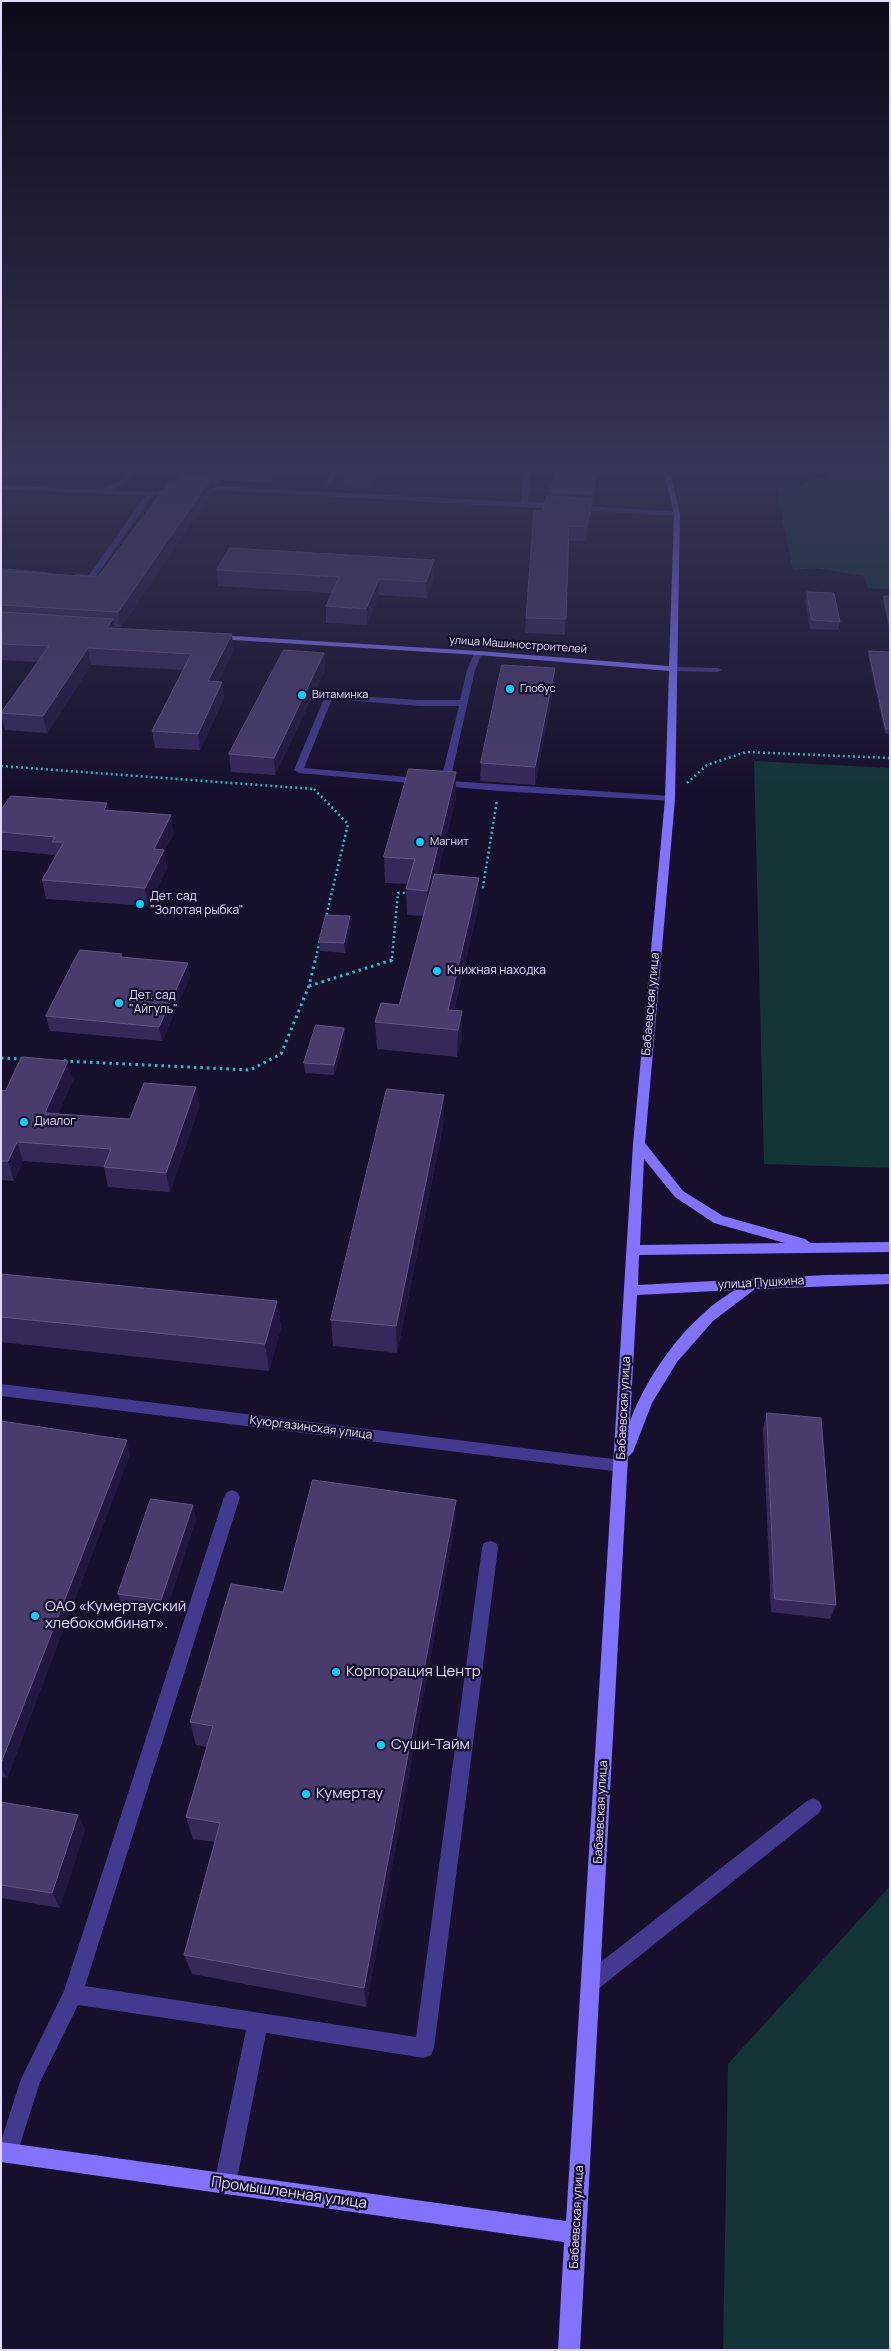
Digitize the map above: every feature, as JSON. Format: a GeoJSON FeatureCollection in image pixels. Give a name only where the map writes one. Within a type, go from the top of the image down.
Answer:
{"type":"FeatureCollection","features":[{"type":"Feature","properties":{"kind":"main road","name":"Бабаевская улица"},"geometry":{"type":"LineString","coordinates":[[569,2350],[632,1290],[638,1144],[670,798],[675,578]]}},
{"type":"Feature","properties":{"kind":"main road","name":"улица Машиностроителей"},"geometry":{"type":"LineString","coordinates":[[210,636],[478,653],[673,669]]}},
{"type":"Feature","properties":{"kind":"main road"},"geometry":{"type":"LineString","coordinates":[[638,1144],[679,1194],[719,1220],[820,1248]]}},
{"type":"Feature","properties":{"kind":"main road"},"geometry":{"type":"LineString","coordinates":[[634,1250],[890,1247]]}},
{"type":"Feature","properties":{"kind":"main road","name":"улица Пушкина"},"geometry":{"type":"LineString","coordinates":[[632,1290],[890,1279]]}},
{"type":"Feature","properties":{"kind":"main road"},"geometry":{"type":"LineString","coordinates":[[621,1466],[644,1401],[672,1358],[708,1317],[752,1284]]}},
{"type":"Feature","properties":{"kind":"main road","name":"Промышленная улица"},"geometry":{"type":"LineString","coordinates":[[5,2152],[576,2233]]}},
{"type":"Feature","properties":{"kind":"street"},"geometry":{"type":"LineString","coordinates":[[445,783],[471,670],[478,653]]}},
{"type":"Feature","properties":{"kind":"street"},"geometry":{"type":"LineString","coordinates":[[673,669],[718,670]]}},
{"type":"Feature","properties":{"kind":"street"},"geometry":{"type":"LineString","coordinates":[[463,703],[419,703],[329,696],[299,770],[499,788],[670,798]]}},
{"type":"Feature","properties":{"kind":"street","name":"Куюргазинская улица"},"geometry":{"type":"LineString","coordinates":[[1,1390],[621,1466]]}},
{"type":"Feature","properties":{"kind":"street"},"geometry":{"type":"LineString","coordinates":[[5,2152],[31,2079],[73,1994],[232,1497]]}},
{"type":"Feature","properties":{"kind":"street"},"geometry":{"type":"LineString","coordinates":[[73,1994],[424,2048],[490,1548]]}},
{"type":"Feature","properties":{"kind":"street"},"geometry":{"type":"LineString","coordinates":[[591,1982],[813,1807]]}},
{"type":"Feature","properties":{"kind":"street"},"geometry":{"type":"LineString","coordinates":[[225,2184],[258,2022]]}},
{"type":"Feature","properties":{"kind":"path"},"geometry":{"type":"LineString","coordinates":[[670,798],[707,764],[746,752],[890,758]]}},
{"type":"Feature","properties":{"kind":"path"},"geometry":{"type":"LineString","coordinates":[[1,766],[314,789]]}},
{"type":"Feature","properties":{"kind":"path"},"geometry":{"type":"LineString","coordinates":[[299,770],[314,789],[348,824],[325,919]]}},
{"type":"Feature","properties":{"kind":"path"},"geometry":{"type":"LineString","coordinates":[[474,888],[483,887],[499,788]]}},
{"type":"Feature","properties":{"kind":"path"},"geometry":{"type":"LineString","coordinates":[[309,986],[392,960],[398,893],[415,893]]}},
{"type":"Feature","properties":{"kind":"path"},"geometry":{"type":"LineString","coordinates":[[61,1061],[250,1070],[281,1054],[309,986],[320,938]]}},
{"type":"Feature","properties":{"kind":"path"},"geometry":{"type":"LineString","coordinates":[[1,1058],[31,1059]]}},
{"type":"Feature","properties":{"kind":"green space"},"geometry":{"type":"Polygon","coordinates":[[[865,578],[890,578],[890,589],[868,588],[865,578]]]}},
{"type":"Feature","properties":{"kind":"green space"},"geometry":{"type":"Polygon","coordinates":[[[754,761],[890,768],[890,1168],[764,1164],[754,761]]]}},
{"type":"Feature","properties":{"kind":"green space"},"geometry":{"type":"Polygon","coordinates":[[[890,1886],[890,2350],[723,2350],[728,2064],[890,1886]]]}},
{"type":"Feature","properties":{"kind":"building"},"geometry":{"type":"Polygon","coordinates":[[[1,578],[142,578],[118,612],[1,605],[1,578]]]}},
{"type":"Feature","properties":{"kind":"building"},"geometry":{"type":"Polygon","coordinates":[[[339,578],[428,578],[426,582],[379,579],[366,609],[326,606],[339,578]]]}},
{"type":"Feature","properties":{"kind":"building"},"geometry":{"type":"Polygon","coordinates":[[[529,578],[567,578],[566,619],[526,618],[529,578]]]}},
{"type":"Feature","properties":{"kind":"building"},"geometry":{"type":"Polygon","coordinates":[[[807,592],[834,593],[840,622],[812,620],[807,592]]]}},
{"type":"Feature","properties":{"kind":"building"},"geometry":{"type":"Polygon","coordinates":[[[884,596],[890,596],[890,626],[884,596]]]}},
{"type":"Feature","properties":{"kind":"building"},"geometry":{"type":"Polygon","coordinates":[[[1,612],[113,619],[107,628],[232,634],[208,681],[222,682],[198,734],[152,731],[191,654],[88,648],[43,716],[1,713],[49,646],[1,644],[1,612]]]}},
{"type":"Feature","properties":{"kind":"building"},"geometry":{"type":"Polygon","coordinates":[[[284,650],[324,653],[274,758],[229,754],[284,650]]]}},
{"type":"Feature","properties":{"kind":"building"},"geometry":{"type":"Polygon","coordinates":[[[869,651],[890,652],[890,729],[886,729],[869,651]]]}},
{"type":"Feature","properties":{"kind":"building"},"geometry":{"type":"Polygon","coordinates":[[[502,665],[555,668],[535,767],[481,763],[502,665]]]}},
{"type":"Feature","properties":{"kind":"building"},"geometry":{"type":"Polygon","coordinates":[[[409,769],[456,772],[427,891],[406,889],[415,859],[384,857],[409,769]]]}},
{"type":"Feature","properties":{"kind":"building"},"geometry":{"type":"Polygon","coordinates":[[[11,796],[107,803],[104,810],[171,815],[154,849],[164,850],[145,888],[42,880],[64,842],[52,842],[55,837],[1,832],[1,810],[11,796]]]}},
{"type":"Feature","properties":{"kind":"building"},"geometry":{"type":"Polygon","coordinates":[[[435,874],[479,878],[448,1010],[462,1011],[458,1030],[375,1022],[381,1003],[399,1005],[435,874]]]}},
{"type":"Feature","properties":{"kind":"building"},"geometry":{"type":"Polygon","coordinates":[[[326,915],[350,916],[344,943],[319,942],[326,915]]]}},
{"type":"Feature","properties":{"kind":"building"},"geometry":{"type":"Polygon","coordinates":[[[80,950],[122,954],[120,957],[188,963],[159,1027],[46,1016],[80,950]]]}},
{"type":"Feature","properties":{"kind":"building"},"geometry":{"type":"Polygon","coordinates":[[[316,1025],[344,1028],[334,1065],[304,1063],[316,1025]]]}},
{"type":"Feature","properties":{"kind":"building"},"geometry":{"type":"Polygon","coordinates":[[[22,1057],[68,1061],[45,1113],[130,1119],[144,1083],[196,1087],[166,1173],[104,1167],[111,1149],[17,1142],[8,1161],[1,1161],[1,1090],[5,1091],[22,1057]]]}},
{"type":"Feature","properties":{"kind":"building"},"geometry":{"type":"Polygon","coordinates":[[[387,1089],[444,1095],[396,1326],[331,1320],[387,1089]]]}},
{"type":"Feature","properties":{"kind":"building"},"geometry":{"type":"Polygon","coordinates":[[[1,1274],[277,1301],[265,1344],[1,1317],[1,1274]]]}},
{"type":"Feature","properties":{"kind":"building"},"geometry":{"type":"Polygon","coordinates":[[[767,1413],[821,1418],[836,1605],[775,1599],[767,1413]]]}},
{"type":"Feature","properties":{"kind":"building","name":"ОАО «Кумертауский хлебокомбинат»."},"geometry":{"type":"Polygon","coordinates":[[[1,1421],[127,1440],[1,1763],[1,1421]]]}},
{"type":"Feature","properties":{"kind":"building","name":"Кумертау"},"geometry":{"type":"Polygon","coordinates":[[[313,1480],[456,1500],[364,1988],[184,1955],[220,1823],[186,1817],[213,1726],[190,1722],[231,1584],[283,1592],[313,1480]]]}},
{"type":"Feature","properties":{"kind":"building"},"geometry":{"type":"Polygon","coordinates":[[[151,1499],[193,1505],[161,1600],[118,1594],[151,1499]]]}},
{"type":"Feature","properties":{"kind":"building"},"geometry":{"type":"Polygon","coordinates":[[[1,1802],[78,1815],[52,1893],[1,1885],[1,1802]]]}},
{"type":"Feature","properties":{"kind":"place","name":"Глобус"},"geometry":{"type":"Point","coordinates":[510,689]}},
{"type":"Feature","properties":{"kind":"place","name":"Витаминка"},"geometry":{"type":"Point","coordinates":[302,695]}},
{"type":"Feature","properties":{"kind":"place","name":"Магнит"},"geometry":{"type":"Point","coordinates":[420,842]}},
{"type":"Feature","properties":{"kind":"place","name":"Дет. сад \"Золотая рыбка\""},"geometry":{"type":"Point","coordinates":[140,904]}},
{"type":"Feature","properties":{"kind":"place","name":"Книжная находка"},"geometry":{"type":"Point","coordinates":[437,971]}},
{"type":"Feature","properties":{"kind":"place","name":"Дет. сад \"Айгуль\""},"geometry":{"type":"Point","coordinates":[119,1003]}},
{"type":"Feature","properties":{"kind":"place","name":"Диалог"},"geometry":{"type":"Point","coordinates":[24,1122]}},
{"type":"Feature","properties":{"kind":"place","name":"ОАО «Кумертауский хлебокомбинат»."},"geometry":{"type":"Point","coordinates":[35,1616]}},
{"type":"Feature","properties":{"kind":"place","name":"Корпорация Центр"},"geometry":{"type":"Point","coordinates":[336,1672]}},
{"type":"Feature","properties":{"kind":"place","name":"Суши-Тайм"},"geometry":{"type":"Point","coordinates":[381,1745]}},
{"type":"Feature","properties":{"kind":"place","name":"Кумертау"},"geometry":{"type":"Point","coordinates":[306,1794]}}]}
